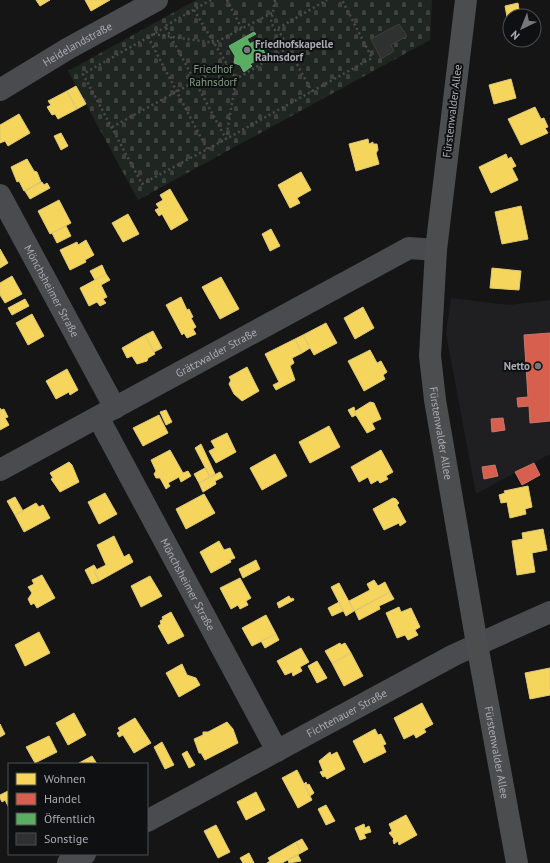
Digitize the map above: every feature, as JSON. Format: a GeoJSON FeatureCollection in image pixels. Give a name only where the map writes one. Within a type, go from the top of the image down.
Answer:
{"type":"FeatureCollection","features":[{"type":"Feature","properties":{"kind":"main road","name":"Fürstenwalder Allee"},"geometry":{"type":"LineString","coordinates":[[466,0],[436,250],[430,356],[476,644],[517,863]]}},
{"type":"Feature","properties":{"kind":"street","name":"Heidelandstraße"},"geometry":{"type":"LineString","coordinates":[[0,90],[69,48],[157,0]]}},
{"type":"Feature","properties":{"kind":"street","name":"Mönchsheimer Straße"},"geometry":{"type":"LineString","coordinates":[[0,195],[106,413],[277,751]]}},
{"type":"Feature","properties":{"kind":"street","name":"Grätzwalder Straße"},"geometry":{"type":"LineString","coordinates":[[0,470],[409,248],[436,250]]}},
{"type":"Feature","properties":{"kind":"street","name":"Fichtenauer Straße"},"geometry":{"type":"LineString","coordinates":[[148,820],[476,644],[550,612]]}},
{"type":"Feature","properties":{"kind":"street"},"geometry":{"type":"LineString","coordinates":[[68,863],[83,855]]}},
{"type":"Feature","properties":{"kind":"path"},"geometry":{"type":"LineString","coordinates":[[211,0],[83,74],[142,184],[372,58],[342,0]]}},
{"type":"Feature","properties":{"kind":"path"},"geometry":{"type":"LineString","coordinates":[[227,0],[242,29]]}},
{"type":"Feature","properties":{"kind":"path"},"geometry":{"type":"LineString","coordinates":[[275,0],[271,22],[275,30],[327,0]]}},
{"type":"Feature","properties":{"kind":"path"},"geometry":{"type":"LineString","coordinates":[[194,10],[236,79],[226,139]]}},
{"type":"Feature","properties":{"kind":"path"},"geometry":{"type":"LineString","coordinates":[[153,34],[171,38],[214,43],[272,13]]}},
{"type":"Feature","properties":{"kind":"path"},"geometry":{"type":"LineString","coordinates":[[166,27],[226,139]]}},
{"type":"Feature","properties":{"kind":"path"},"geometry":{"type":"LineString","coordinates":[[278,28],[312,92]]}},
{"type":"Feature","properties":{"kind":"path"},"geometry":{"type":"LineString","coordinates":[[148,37],[207,149]]}},
{"type":"Feature","properties":{"kind":"path"},"geometry":{"type":"LineString","coordinates":[[236,79],[288,48]]}},
{"type":"Feature","properties":{"kind":"path"},"geometry":{"type":"LineString","coordinates":[[112,127],[227,64]]}},
{"type":"Feature","properties":{"kind":"shaded area"},"geometry":{"type":"Polygon","coordinates":[[[451,298],[509,305],[550,300],[550,454],[476,494],[446,334],[451,298]]]}},
{"type":"Feature","properties":{"kind":"green space","name":"Friedhof Rahnsdorf"},"geometry":{"type":"Polygon","coordinates":[[[196,0],[432,0],[430,40],[138,200],[68,71],[196,0]]]}},
{"type":"Feature","properties":{"kind":"building: Wohnen"},"geometry":{"type":"Polygon","coordinates":[[[36,0],[50,0],[40,6],[36,0]]]}},
{"type":"Feature","properties":{"kind":"building: Wohnen"},"geometry":{"type":"Polygon","coordinates":[[[85,0],[110,0],[91,11],[85,0]]]}},
{"type":"Feature","properties":{"kind":"building: Wohnen"},"geometry":{"type":"Polygon","coordinates":[[[518,3],[519,8],[505,8],[505,6],[518,3]]]}},
{"type":"Feature","properties":{"kind":"building: Wohnen"},"geometry":{"type":"Polygon","coordinates":[[[511,79],[516,98],[494,104],[489,85],[511,79]]]}},
{"type":"Feature","properties":{"kind":"building: Wohnen"},"geometry":{"type":"Polygon","coordinates":[[[76,86],[86,104],[77,109],[67,91],[76,86]]]}},
{"type":"Feature","properties":{"kind":"building: Wohnen"},"geometry":{"type":"Polygon","coordinates":[[[67,91],[77,109],[58,119],[55,114],[52,115],[47,107],[51,105],[48,101],[67,91]]]}},
{"type":"Feature","properties":{"kind":"building: Wohnen"},"geometry":{"type":"Polygon","coordinates":[[[535,107],[541,119],[544,118],[548,127],[545,128],[548,133],[521,145],[508,119],[535,107]]]}},
{"type":"Feature","properties":{"kind":"building: Wohnen"},"geometry":{"type":"Polygon","coordinates":[[[19,114],[30,133],[8,146],[5,141],[0,143],[0,125],[19,114]]]}},
{"type":"Feature","properties":{"kind":"building: Wohnen"},"geometry":{"type":"Polygon","coordinates":[[[61,133],[68,146],[61,150],[54,136],[61,133]]]}},
{"type":"Feature","properties":{"kind":"building: Wohnen"},"geometry":{"type":"Polygon","coordinates":[[[368,139],[369,144],[373,142],[373,144],[377,144],[378,150],[376,153],[379,164],[356,171],[349,144],[368,139]]]}},
{"type":"Feature","properties":{"kind":"building: Wohnen"},"geometry":{"type":"Polygon","coordinates":[[[506,154],[508,159],[511,157],[516,166],[512,168],[518,180],[491,193],[479,167],[506,154]]]}},
{"type":"Feature","properties":{"kind":"building: Wohnen"},"geometry":{"type":"Polygon","coordinates":[[[27,159],[34,171],[37,172],[41,182],[24,191],[19,181],[17,182],[11,167],[27,159]]]}},
{"type":"Feature","properties":{"kind":"building: Wohnen"},"geometry":{"type":"Polygon","coordinates":[[[301,172],[311,190],[297,198],[300,203],[290,208],[278,185],[301,172]]]}},
{"type":"Feature","properties":{"kind":"building: Wohnen"},"geometry":{"type":"Polygon","coordinates":[[[42,182],[44,185],[47,183],[50,188],[30,199],[25,191],[42,182]]]}},
{"type":"Feature","properties":{"kind":"building: Wohnen"},"geometry":{"type":"Polygon","coordinates":[[[170,189],[188,220],[171,230],[162,214],[159,216],[155,210],[159,208],[156,204],[163,200],[160,195],[170,189]]]}},
{"type":"Feature","properties":{"kind":"building: Wohnen"},"geometry":{"type":"Polygon","coordinates":[[[59,200],[71,223],[50,234],[38,211],[59,200]]]}},
{"type":"Feature","properties":{"kind":"building: Wohnen"},"geometry":{"type":"Polygon","coordinates":[[[521,206],[528,239],[502,244],[495,212],[521,206]]]}},
{"type":"Feature","properties":{"kind":"building: Wohnen"},"geometry":{"type":"Polygon","coordinates":[[[128,214],[139,234],[123,242],[112,223],[128,214]]]}},
{"type":"Feature","properties":{"kind":"building: Wohnen"},"geometry":{"type":"Polygon","coordinates":[[[66,226],[71,236],[57,243],[52,233],[66,226]]]}},
{"type":"Feature","properties":{"kind":"building: Wohnen"},"geometry":{"type":"Polygon","coordinates":[[[271,229],[280,246],[270,251],[262,234],[271,229]]]}},
{"type":"Feature","properties":{"kind":"building: Wohnen"},"geometry":{"type":"Polygon","coordinates":[[[86,240],[94,255],[85,260],[86,262],[70,270],[60,250],[77,242],[78,245],[86,240]]]}},
{"type":"Feature","properties":{"kind":"building: Wohnen"},"geometry":{"type":"Polygon","coordinates":[[[0,249],[8,263],[0,268],[0,249]]]}},
{"type":"Feature","properties":{"kind":"building: Wohnen"},"geometry":{"type":"Polygon","coordinates":[[[102,265],[106,274],[95,280],[90,271],[102,265]]]}},
{"type":"Feature","properties":{"kind":"building: Wohnen"},"geometry":{"type":"Polygon","coordinates":[[[492,268],[521,271],[519,290],[490,288],[492,268]]]}},
{"type":"Feature","properties":{"kind":"building: Wohnen"},"geometry":{"type":"Polygon","coordinates":[[[106,274],[110,280],[101,285],[107,297],[103,299],[106,303],[100,306],[97,302],[89,306],[80,288],[106,274]]]}},
{"type":"Feature","properties":{"kind":"building: Wohnen"},"geometry":{"type":"Polygon","coordinates":[[[12,276],[22,294],[5,303],[0,295],[0,283],[12,276]]]}},
{"type":"Feature","properties":{"kind":"building: Wohnen"},"geometry":{"type":"Polygon","coordinates":[[[221,277],[239,309],[220,319],[202,287],[221,277]]]}},
{"type":"Feature","properties":{"kind":"building: Wohnen"},"geometry":{"type":"Polygon","coordinates":[[[181,297],[187,310],[189,309],[193,317],[191,318],[196,327],[193,329],[196,334],[187,338],[184,333],[182,335],[166,305],[181,297]]]}},
{"type":"Feature","properties":{"kind":"building: Wohnen"},"geometry":{"type":"Polygon","coordinates":[[[25,299],[29,306],[12,315],[8,308],[25,299]]]}},
{"type":"Feature","properties":{"kind":"building: Wohnen"},"geometry":{"type":"Polygon","coordinates":[[[363,307],[374,328],[355,339],[344,318],[363,307]]]}},
{"type":"Feature","properties":{"kind":"building: Wohnen"},"geometry":{"type":"Polygon","coordinates":[[[32,314],[44,336],[28,345],[16,323],[32,314]]]}},
{"type":"Feature","properties":{"kind":"building: Wohnen"},"geometry":{"type":"Polygon","coordinates":[[[326,323],[337,343],[314,355],[303,335],[326,323]]]}},
{"type":"Feature","properties":{"kind":"building: Wohnen"},"geometry":{"type":"Polygon","coordinates":[[[153,331],[162,348],[154,352],[145,335],[153,331]]]}},
{"type":"Feature","properties":{"kind":"building: Wohnen"},"geometry":{"type":"Polygon","coordinates":[[[145,335],[155,354],[148,358],[147,361],[137,364],[132,356],[127,358],[122,348],[145,335]]]}},
{"type":"Feature","properties":{"kind":"building: Wohnen"},"geometry":{"type":"Polygon","coordinates":[[[303,335],[310,348],[302,353],[295,339],[303,335]]]}},
{"type":"Feature","properties":{"kind":"building: Wohnen"},"geometry":{"type":"Polygon","coordinates":[[[295,339],[302,353],[292,358],[294,363],[290,366],[295,380],[276,390],[273,385],[279,382],[265,354],[295,339]]]}},
{"type":"Feature","properties":{"kind":"building: Wohnen"},"geometry":{"type":"Polygon","coordinates":[[[370,350],[377,363],[381,361],[387,372],[383,375],[385,379],[364,391],[348,361],[370,350]]]}},
{"type":"Feature","properties":{"kind":"building: Wohnen"},"geometry":{"type":"Polygon","coordinates":[[[247,367],[259,391],[242,401],[234,394],[229,384],[231,380],[229,377],[247,367]]]}},
{"type":"Feature","properties":{"kind":"building: Wohnen"},"geometry":{"type":"Polygon","coordinates":[[[67,369],[78,390],[70,395],[69,392],[56,399],[46,381],[67,369]]]}},
{"type":"Feature","properties":{"kind":"building: Wohnen"},"geometry":{"type":"Polygon","coordinates":[[[370,402],[374,403],[381,419],[372,423],[375,429],[367,433],[354,412],[370,402]]]}},
{"type":"Feature","properties":{"kind":"building: Wohnen"},"geometry":{"type":"Polygon","coordinates":[[[354,407],[356,415],[352,417],[348,410],[354,407]]]}},
{"type":"Feature","properties":{"kind":"building: Wohnen"},"geometry":{"type":"Polygon","coordinates":[[[0,408],[1,410],[4,409],[8,417],[5,418],[9,425],[0,430],[0,408]]]}},
{"type":"Feature","properties":{"kind":"building: Wohnen"},"geometry":{"type":"Polygon","coordinates":[[[166,410],[172,422],[166,425],[160,412],[166,410]]]}},
{"type":"Feature","properties":{"kind":"building: Wohnen"},"geometry":{"type":"Polygon","coordinates":[[[159,415],[168,433],[143,446],[133,428],[159,415]]]}},
{"type":"Feature","properties":{"kind":"building: Wohnen"},"geometry":{"type":"Polygon","coordinates":[[[329,426],[340,447],[310,463],[299,442],[329,426]]]}},
{"type":"Feature","properties":{"kind":"building: Wohnen"},"geometry":{"type":"Polygon","coordinates":[[[227,433],[236,452],[216,463],[209,451],[215,448],[211,441],[227,433]]]}},
{"type":"Feature","properties":{"kind":"building: Wohnen"},"geometry":{"type":"Polygon","coordinates":[[[201,444],[215,474],[210,477],[195,448],[201,444]]]}},
{"type":"Feature","properties":{"kind":"building: Wohnen"},"geometry":{"type":"Polygon","coordinates":[[[170,450],[183,473],[188,471],[191,476],[181,482],[179,477],[168,483],[170,486],[166,489],[160,478],[156,478],[154,474],[156,471],[151,460],[170,450]]]}},
{"type":"Feature","properties":{"kind":"building: Wohnen"},"geometry":{"type":"Polygon","coordinates":[[[381,450],[393,472],[386,476],[388,479],[380,483],[378,480],[371,484],[368,477],[359,482],[351,467],[381,450]]]}},
{"type":"Feature","properties":{"kind":"building: Wohnen"},"geometry":{"type":"Polygon","coordinates":[[[275,454],[287,476],[262,490],[250,468],[275,454]]]}},
{"type":"Feature","properties":{"kind":"building: Wohnen"},"geometry":{"type":"Polygon","coordinates":[[[69,462],[72,465],[79,482],[60,492],[51,479],[53,478],[50,473],[69,462]]]}},
{"type":"Feature","properties":{"kind":"building: Wohnen"},"geometry":{"type":"Polygon","coordinates":[[[205,468],[210,477],[199,483],[194,474],[205,468]]]}},
{"type":"Feature","properties":{"kind":"building: Wohnen"},"geometry":{"type":"Polygon","coordinates":[[[220,472],[223,477],[215,481],[216,484],[203,492],[199,483],[220,472]]]}},
{"type":"Feature","properties":{"kind":"building: Wohnen"},"geometry":{"type":"Polygon","coordinates":[[[528,486],[532,507],[525,509],[526,514],[510,518],[507,502],[501,503],[499,495],[505,493],[504,491],[528,486]]]}},
{"type":"Feature","properties":{"kind":"building: Wohnen"},"geometry":{"type":"Polygon","coordinates":[[[105,493],[117,514],[99,524],[88,502],[105,493]]]}},
{"type":"Feature","properties":{"kind":"building: Wohnen"},"geometry":{"type":"Polygon","coordinates":[[[204,494],[215,513],[186,529],[176,509],[204,494]]]}},
{"type":"Feature","properties":{"kind":"building: Wohnen"},"geometry":{"type":"Polygon","coordinates":[[[15,497],[23,511],[15,515],[7,501],[15,497]]]}},
{"type":"Feature","properties":{"kind":"building: Wohnen"},"geometry":{"type":"Polygon","coordinates":[[[393,498],[399,503],[397,505],[406,522],[400,526],[399,523],[384,530],[373,509],[393,498]]]}},
{"type":"Feature","properties":{"kind":"building: Wohnen"},"geometry":{"type":"Polygon","coordinates":[[[36,503],[39,507],[43,505],[50,518],[24,532],[15,515],[36,503]]]}},
{"type":"Feature","properties":{"kind":"building: Wohnen"},"geometry":{"type":"Polygon","coordinates":[[[543,529],[547,550],[532,553],[535,572],[517,575],[512,541],[523,539],[522,533],[543,529]]]}},
{"type":"Feature","properties":{"kind":"building: Wohnen"},"geometry":{"type":"Polygon","coordinates":[[[114,536],[124,557],[129,554],[133,562],[99,581],[94,571],[106,565],[97,545],[114,536]]]}},
{"type":"Feature","properties":{"kind":"building: Wohnen"},"geometry":{"type":"Polygon","coordinates":[[[219,541],[224,550],[230,548],[235,558],[230,560],[231,562],[211,573],[200,552],[219,541]]]}},
{"type":"Feature","properties":{"kind":"building: Wohnen"},"geometry":{"type":"Polygon","coordinates":[[[256,560],[260,569],[243,578],[239,569],[256,560]]]}},
{"type":"Feature","properties":{"kind":"building: Wohnen"},"geometry":{"type":"Polygon","coordinates":[[[94,565],[97,570],[94,571],[99,581],[92,584],[85,570],[94,565]]]}},
{"type":"Feature","properties":{"kind":"building: Wohnen"},"geometry":{"type":"Polygon","coordinates":[[[42,575],[55,598],[37,608],[34,603],[31,605],[28,599],[32,593],[28,587],[34,584],[32,580],[42,575]]]}},
{"type":"Feature","properties":{"kind":"building: Wohnen"},"geometry":{"type":"Polygon","coordinates":[[[150,576],[162,596],[141,607],[131,586],[150,576]]]}},
{"type":"Feature","properties":{"kind":"building: Wohnen"},"geometry":{"type":"Polygon","coordinates":[[[240,578],[251,598],[246,601],[248,605],[240,609],[238,605],[231,609],[220,588],[240,578]]]}},
{"type":"Feature","properties":{"kind":"building: Wohnen"},"geometry":{"type":"Polygon","coordinates":[[[374,580],[378,586],[385,582],[390,592],[354,611],[349,601],[370,590],[367,584],[374,580]]]}},
{"type":"Feature","properties":{"kind":"building: Wohnen"},"geometry":{"type":"Polygon","coordinates":[[[339,583],[354,611],[346,616],[331,587],[339,583]]]}},
{"type":"Feature","properties":{"kind":"building: Wohnen"},"geometry":{"type":"Polygon","coordinates":[[[390,592],[394,599],[379,606],[380,609],[359,620],[355,611],[390,592]]]}},
{"type":"Feature","properties":{"kind":"building: Wohnen"},"geometry":{"type":"Polygon","coordinates":[[[289,596],[294,600],[279,608],[277,603],[289,596]]]}},
{"type":"Feature","properties":{"kind":"building: Wohnen"},"geometry":{"type":"Polygon","coordinates":[[[339,602],[343,611],[332,616],[328,608],[339,602]]]}},
{"type":"Feature","properties":{"kind":"building: Wohnen"},"geometry":{"type":"Polygon","coordinates":[[[399,607],[401,612],[411,608],[420,627],[415,630],[418,635],[408,640],[405,635],[397,638],[386,613],[399,607]]]}},
{"type":"Feature","properties":{"kind":"building: Wohnen"},"geometry":{"type":"Polygon","coordinates":[[[171,612],[184,636],[168,644],[158,626],[161,624],[160,621],[163,619],[162,617],[171,612]]]}},
{"type":"Feature","properties":{"kind":"building: Wohnen"},"geometry":{"type":"Polygon","coordinates":[[[266,615],[276,634],[252,646],[242,628],[266,615]]]}},
{"type":"Feature","properties":{"kind":"building: Wohnen"},"geometry":{"type":"Polygon","coordinates":[[[39,632],[50,653],[25,666],[15,645],[39,632]]]}},
{"type":"Feature","properties":{"kind":"building: Wohnen"},"geometry":{"type":"Polygon","coordinates":[[[276,634],[279,640],[265,648],[261,641],[276,634]]]}},
{"type":"Feature","properties":{"kind":"building: Wohnen"},"geometry":{"type":"Polygon","coordinates":[[[340,643],[341,645],[345,643],[351,653],[332,663],[325,651],[340,643]]]}},
{"type":"Feature","properties":{"kind":"building: Wohnen"},"geometry":{"type":"Polygon","coordinates":[[[301,648],[309,662],[300,667],[302,671],[293,676],[292,672],[285,675],[277,661],[301,648]]]}},
{"type":"Feature","properties":{"kind":"building: Wohnen"},"geometry":{"type":"Polygon","coordinates":[[[351,653],[363,676],[344,686],[332,663],[351,653]]]}},
{"type":"Feature","properties":{"kind":"building: Wohnen"},"geometry":{"type":"Polygon","coordinates":[[[317,661],[327,678],[317,683],[308,666],[317,661]]]}},
{"type":"Feature","properties":{"kind":"building: Wohnen"},"geometry":{"type":"Polygon","coordinates":[[[182,664],[187,675],[196,678],[200,685],[179,697],[166,673],[182,664]]]}},
{"type":"Feature","properties":{"kind":"building: Wohnen"},"geometry":{"type":"Polygon","coordinates":[[[550,668],[550,695],[530,699],[525,673],[550,668]]]}},
{"type":"Feature","properties":{"kind":"building: Wohnen"},"geometry":{"type":"Polygon","coordinates":[[[422,703],[433,724],[424,729],[426,732],[416,738],[414,734],[404,739],[394,718],[422,703]]]}},
{"type":"Feature","properties":{"kind":"building: Wohnen"},"geometry":{"type":"Polygon","coordinates":[[[74,713],[86,735],[68,745],[56,723],[74,713]]]}},
{"type":"Feature","properties":{"kind":"building: Wohnen"},"geometry":{"type":"Polygon","coordinates":[[[135,718],[151,743],[134,753],[123,735],[119,737],[117,733],[120,731],[118,728],[135,718]]]}},
{"type":"Feature","properties":{"kind":"building: Wohnen"},"geometry":{"type":"Polygon","coordinates":[[[227,722],[233,729],[238,743],[205,760],[201,753],[199,753],[194,739],[203,735],[203,732],[208,732],[227,722]]]}},
{"type":"Feature","properties":{"kind":"building: Wohnen"},"geometry":{"type":"Polygon","coordinates":[[[0,724],[5,734],[0,737],[0,724]]]}},
{"type":"Feature","properties":{"kind":"building: Wohnen"},"geometry":{"type":"Polygon","coordinates":[[[375,729],[378,735],[381,734],[386,744],[383,745],[386,752],[364,763],[353,741],[375,729]]]}},
{"type":"Feature","properties":{"kind":"building: Wohnen"},"geometry":{"type":"Polygon","coordinates":[[[49,736],[57,752],[35,763],[26,747],[49,736]]]}},
{"type":"Feature","properties":{"kind":"building: Wohnen"},"geometry":{"type":"Polygon","coordinates":[[[162,742],[174,765],[165,769],[154,747],[162,742]]]}},
{"type":"Feature","properties":{"kind":"building: Wohnen"},"geometry":{"type":"Polygon","coordinates":[[[187,751],[195,765],[189,768],[182,754],[187,751]]]}},
{"type":"Feature","properties":{"kind":"building: Wohnen"},"geometry":{"type":"Polygon","coordinates":[[[330,752],[331,755],[337,752],[345,769],[327,779],[325,776],[323,777],[320,772],[323,771],[319,761],[330,752]]]}},
{"type":"Feature","properties":{"kind":"building: Wohnen"},"geometry":{"type":"Polygon","coordinates":[[[92,756],[96,763],[79,763],[92,756]]]}},
{"type":"Feature","properties":{"kind":"building: Wohnen"},"geometry":{"type":"Polygon","coordinates":[[[297,770],[312,800],[298,808],[282,778],[297,770]]]}},
{"type":"Feature","properties":{"kind":"building: Wohnen"},"geometry":{"type":"Polygon","coordinates":[[[306,782],[307,785],[309,784],[314,793],[310,796],[304,784],[306,782]]]}},
{"type":"Feature","properties":{"kind":"building: Wohnen"},"geometry":{"type":"Polygon","coordinates":[[[8,791],[8,806],[5,800],[2,802],[0,795],[8,791]]]}},
{"type":"Feature","properties":{"kind":"building: Wohnen"},"geometry":{"type":"Polygon","coordinates":[[[256,792],[265,810],[246,820],[237,802],[256,792]]]}},
{"type":"Feature","properties":{"kind":"building: Wohnen"},"geometry":{"type":"Polygon","coordinates":[[[326,805],[335,821],[326,825],[318,809],[326,805]]]}},
{"type":"Feature","properties":{"kind":"building: Wohnen"},"geometry":{"type":"Polygon","coordinates":[[[406,815],[417,835],[399,845],[398,841],[394,844],[394,839],[389,833],[392,831],[389,824],[406,815]]]}},
{"type":"Feature","properties":{"kind":"building: Wohnen"},"geometry":{"type":"Polygon","coordinates":[[[364,824],[365,828],[369,826],[371,832],[364,834],[366,838],[360,840],[355,828],[364,824]]]}},
{"type":"Feature","properties":{"kind":"building: Wohnen"},"geometry":{"type":"Polygon","coordinates":[[[216,825],[230,852],[218,858],[204,831],[216,825]]]}},
{"type":"Feature","properties":{"kind":"building: Wohnen"},"geometry":{"type":"Polygon","coordinates":[[[302,839],[308,849],[301,853],[296,842],[302,839]]]}},
{"type":"Feature","properties":{"kind":"building: Wohnen"},"geometry":{"type":"Polygon","coordinates":[[[296,842],[301,853],[282,863],[267,863],[270,861],[268,858],[296,842]]]}},
{"type":"Feature","properties":{"kind":"building: Wohnen"},"geometry":{"type":"Polygon","coordinates":[[[249,853],[254,863],[243,863],[240,858],[249,853]]]}},
{"type":"Feature","properties":{"kind":"building: Wohnen"},"geometry":{"type":"Polygon","coordinates":[[[298,855],[301,861],[289,863],[288,860],[298,855]]]}},
{"type":"Feature","properties":{"kind":"building: Handel","name":"Netto"},"geometry":{"type":"Polygon","coordinates":[[[550,333],[550,421],[530,423],[529,406],[518,407],[517,398],[528,397],[524,335],[550,333]]]}},
{"type":"Feature","properties":{"kind":"building: Handel"},"geometry":{"type":"Polygon","coordinates":[[[503,418],[505,430],[492,432],[491,419],[503,418]]]}},
{"type":"Feature","properties":{"kind":"building: Handel"},"geometry":{"type":"Polygon","coordinates":[[[534,463],[540,475],[522,485],[515,472],[534,463]]]}},
{"type":"Feature","properties":{"kind":"building: Handel"},"geometry":{"type":"Polygon","coordinates":[[[495,465],[498,476],[484,479],[482,467],[495,465]]]}},
{"type":"Feature","properties":{"kind":"building: Öffentlich","name":"Friedhofskapelle Rahnsdorf"},"geometry":{"type":"Polygon","coordinates":[[[254,32],[256,34],[247,39],[250,44],[258,39],[266,55],[250,64],[252,66],[244,72],[240,65],[234,63],[235,56],[229,46],[254,32]]]}},
{"type":"Feature","properties":{"kind":"building: Sonstige"},"geometry":{"type":"Polygon","coordinates":[[[399,24],[407,36],[391,45],[394,51],[381,59],[371,39],[399,24]]]}},
{"type":"Feature","properties":{"kind":"place","name":"Friedhofskapelle Rahnsdorf"},"geometry":{"type":"Point","coordinates":[247,50]}},
{"type":"Feature","properties":{"kind":"place","name":"Netto"},"geometry":{"type":"Point","coordinates":[538,366]}}]}
